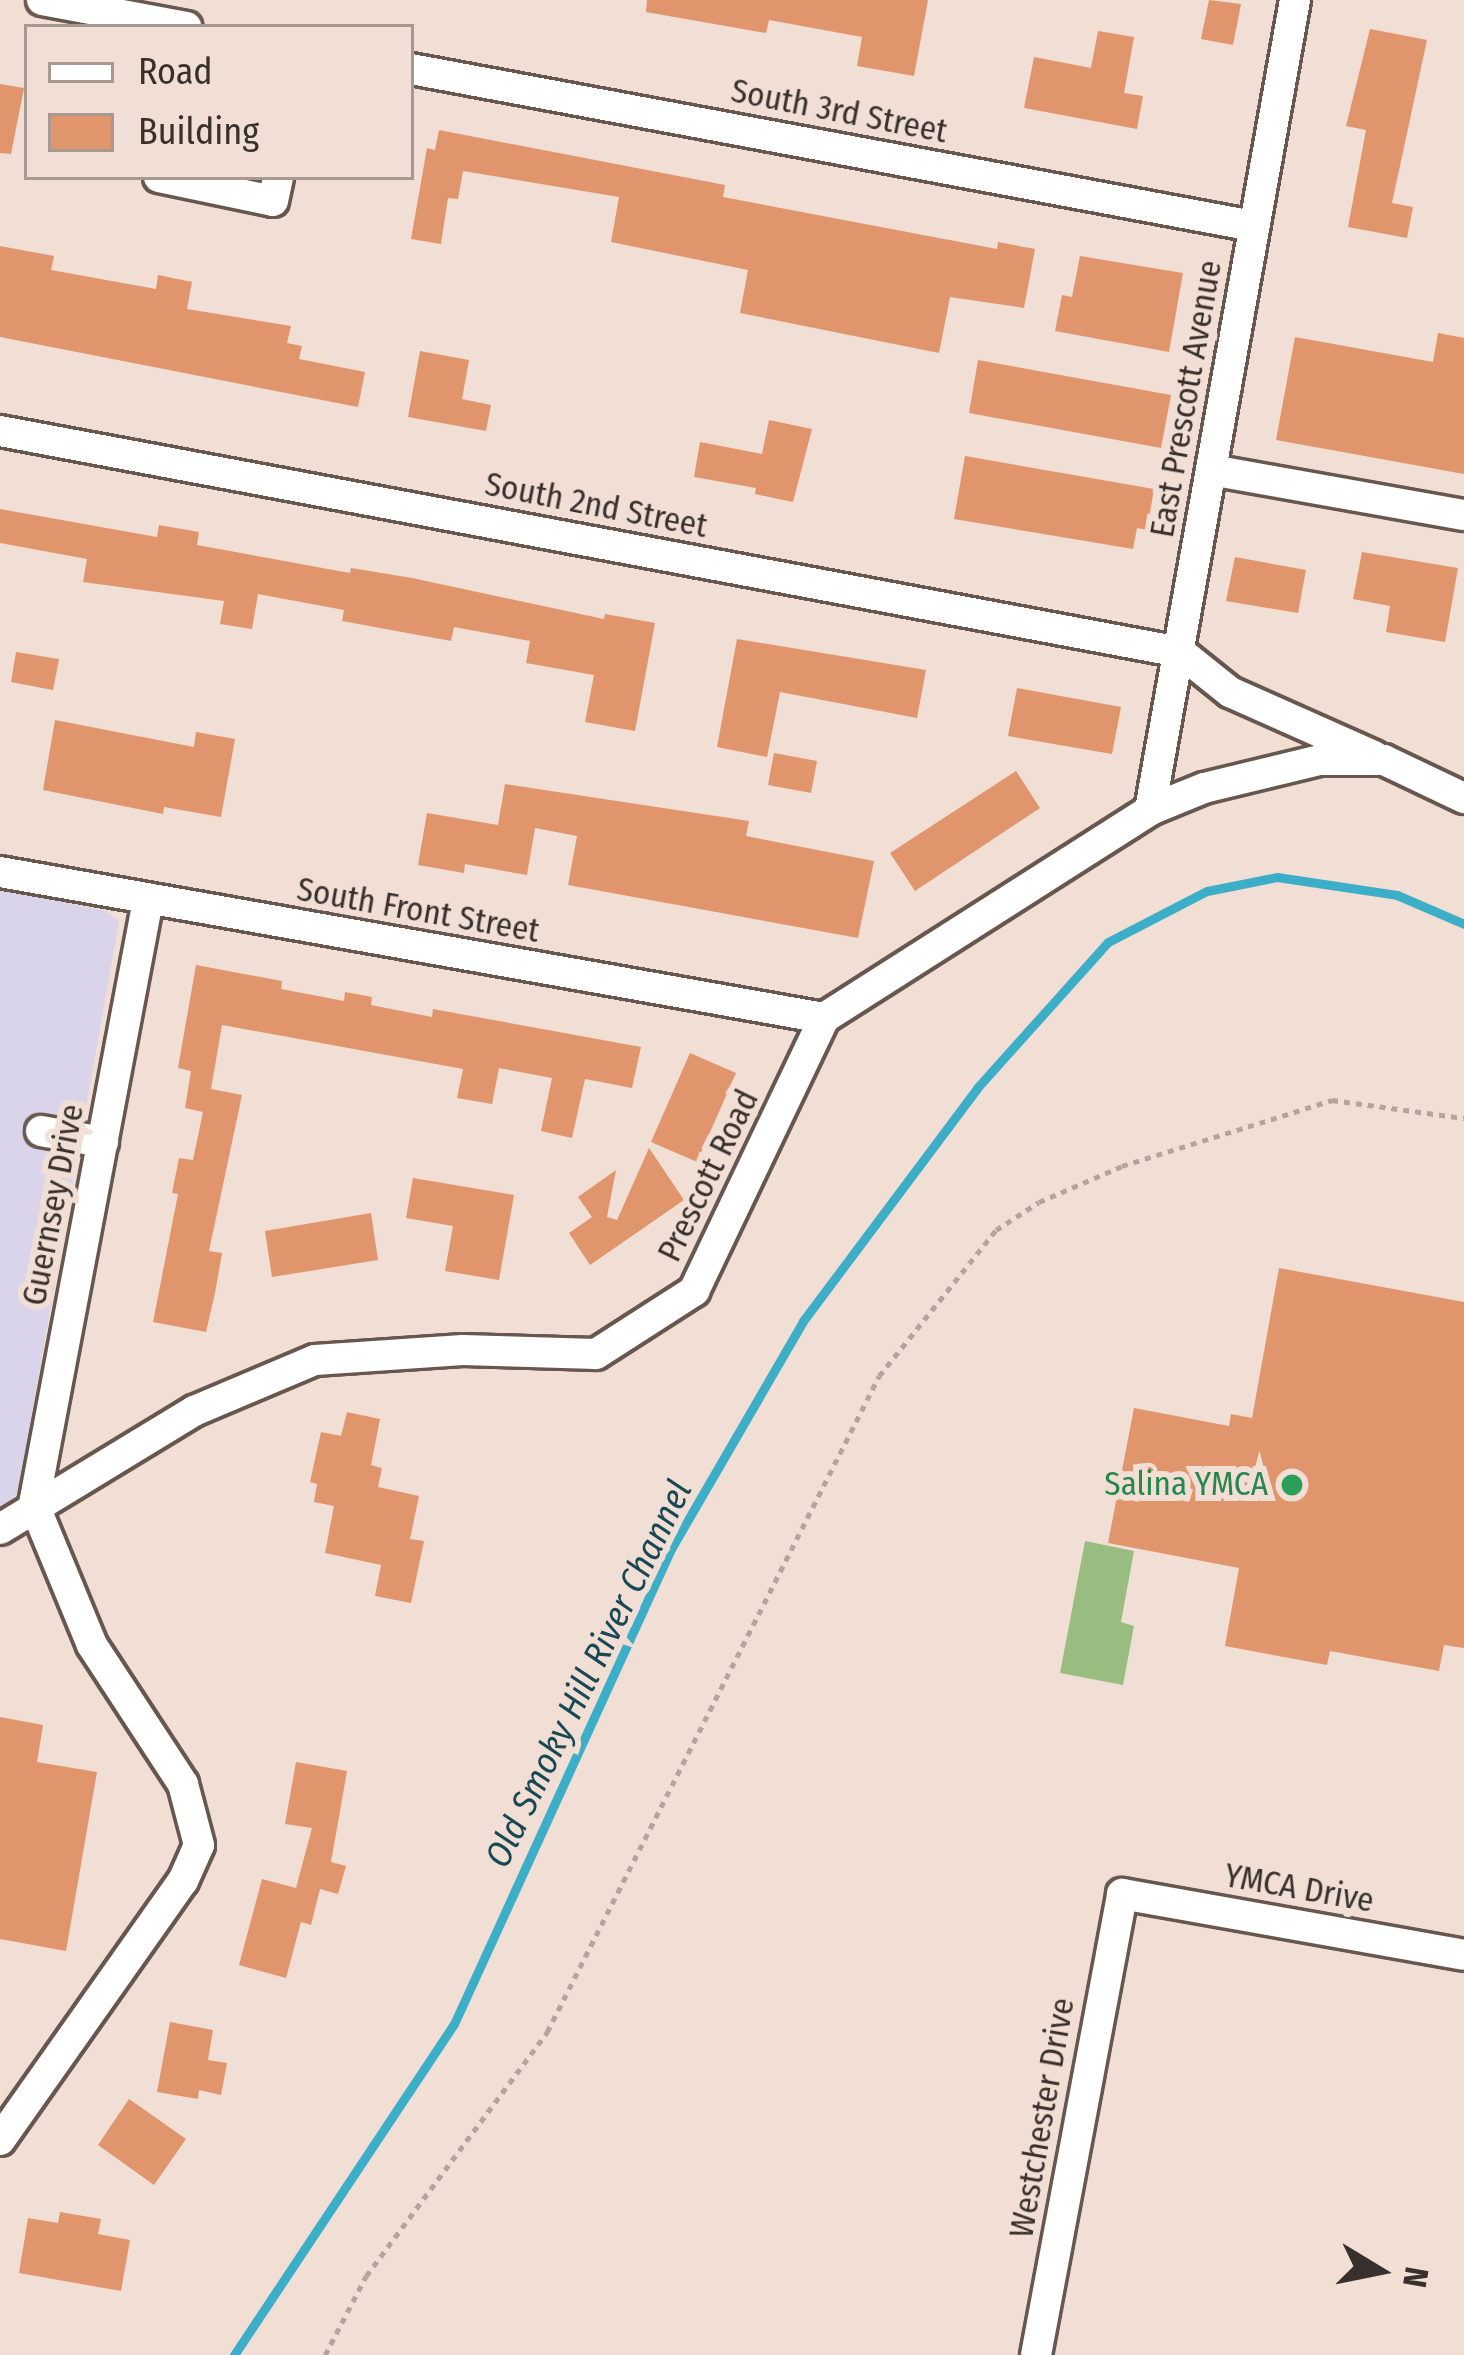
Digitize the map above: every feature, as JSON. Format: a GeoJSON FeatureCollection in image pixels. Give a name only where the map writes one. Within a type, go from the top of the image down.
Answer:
{"type":"FeatureCollection","features":[{"type":"Feature","properties":{"kind":"street"},"geometry":{"type":"LineString","coordinates":[[42,0],[170,24]]}},
{"type":"Feature","properties":{"kind":"street","name":"East Prescott Avenue"},"geometry":{"type":"LineString","coordinates":[[1150,810],[1295,0]]}},
{"type":"Feature","properties":{"kind":"street","name":"South 3rd Street"},"geometry":{"type":"LineString","coordinates":[[414,70],[1253,226]]}},
{"type":"Feature","properties":{"kind":"street"},"geometry":{"type":"LineString","coordinates":[[173,180],[273,201],[277,180]]}},
{"type":"Feature","properties":{"kind":"street","name":"South 2nd Street"},"geometry":{"type":"LineString","coordinates":[[0,431],[1180,652]]}},
{"type":"Feature","properties":{"kind":"street"},"geometry":{"type":"LineString","coordinates":[[1211,470],[1464,515]]}},
{"type":"Feature","properties":{"kind":"street"},"geometry":{"type":"LineString","coordinates":[[1180,652],[1230,692],[1464,798]]}},
{"type":"Feature","properties":{"kind":"street"},"geometry":{"type":"LineString","coordinates":[[824,1018],[1150,810],[1204,788],[1320,760],[1384,760]]}},
{"type":"Feature","properties":{"kind":"street","name":"South Front Street"},"geometry":{"type":"LineString","coordinates":[[0,872],[824,1018]]}},
{"type":"Feature","properties":{"kind":"street","name":"Guernsey Drive"},"geometry":{"type":"LineString","coordinates":[[34,1504],[148,900]]}},
{"type":"Feature","properties":{"kind":"street","name":"Prescott Road"},"geometry":{"type":"LineString","coordinates":[[0,1529],[34,1504],[194,1411],[315,1360],[463,1349],[596,1354],[694,1291],[824,1018]]}},
{"type":"Feature","properties":{"kind":"street"},"geometry":{"type":"LineString","coordinates":[[41,1131],[103,1142]]}},
{"type":"Feature","properties":{"kind":"street"},"geometry":{"type":"LineString","coordinates":[[0,2140],[183,1881],[200,1846],[195,1811],[183,1784],[92,1646],[34,1504]]}},
{"type":"Feature","properties":{"kind":"street","name":"YMCA Drive"},"geometry":{"type":"LineString","coordinates":[[1122,1894],[1464,1954]]}},
{"type":"Feature","properties":{"kind":"street","name":"Westchester Drive"},"geometry":{"type":"LineString","coordinates":[[1036,2355],[1122,1894]]}},
{"type":"Feature","properties":{"kind":"path"},"geometry":{"type":"LineString","coordinates":[[325,2355],[390,2240],[547,2032],[879,1376],[996,1230],[1039,1202],[1122,1166],[1332,1100],[1464,1118]]}},
{"type":"Feature","properties":{"kind":"shaded area"},"geometry":{"type":"Polygon","coordinates":[[[0,889],[106,911],[119,921],[19,1486],[9,1509],[0,1514],[0,889]]]}},
{"type":"Feature","properties":{"kind":"green space"},"geometry":{"type":"Polygon","coordinates":[[[1085,1541],[1134,1551],[1121,1622],[1134,1626],[1123,1685],[1060,1673],[1085,1541]]]}},
{"type":"Feature","properties":{"kind":"building"},"geometry":{"type":"Polygon","coordinates":[[[647,0],[928,0],[914,76],[857,66],[862,37],[769,20],[766,33],[646,12],[647,0]]]}},
{"type":"Feature","properties":{"kind":"building"},"geometry":{"type":"Polygon","coordinates":[[[1209,0],[1241,4],[1233,45],[1201,39],[1209,0]]]}},
{"type":"Feature","properties":{"kind":"building"},"geometry":{"type":"Polygon","coordinates":[[[1370,29],[1427,40],[1392,203],[1413,207],[1407,238],[1348,227],[1366,130],[1346,126],[1370,29]]]}},
{"type":"Feature","properties":{"kind":"building"},"geometry":{"type":"Polygon","coordinates":[[[1098,31],[1134,37],[1124,93],[1143,96],[1137,129],[1024,108],[1034,57],[1091,68],[1098,31]]]}},
{"type":"Feature","properties":{"kind":"building"},"geometry":{"type":"Polygon","coordinates":[[[0,84],[24,88],[11,154],[0,153],[0,84]]]}},
{"type":"Feature","properties":{"kind":"building"},"geometry":{"type":"Polygon","coordinates":[[[439,130],[725,185],[723,197],[997,249],[998,242],[1035,249],[1024,308],[950,297],[939,353],[740,313],[748,270],[611,242],[619,197],[463,171],[458,199],[448,198],[441,244],[411,239],[427,148],[435,150],[439,130]]]}},
{"type":"Feature","properties":{"kind":"building"},"geometry":{"type":"Polygon","coordinates":[[[0,246],[54,256],[51,270],[156,289],[158,275],[192,282],[187,309],[291,326],[287,343],[302,346],[299,359],[365,372],[358,407],[0,337],[0,246]]]}},
{"type":"Feature","properties":{"kind":"building"},"geometry":{"type":"Polygon","coordinates":[[[1080,256],[1183,273],[1169,352],[1055,331],[1062,295],[1072,297],[1080,256]]]}},
{"type":"Feature","properties":{"kind":"building"},"geometry":{"type":"Polygon","coordinates":[[[1438,333],[1464,338],[1464,474],[1276,440],[1295,337],[1433,362],[1438,333]]]}},
{"type":"Feature","properties":{"kind":"building"},"geometry":{"type":"Polygon","coordinates":[[[420,351],[469,360],[462,399],[491,405],[486,431],[408,417],[420,351]]]}},
{"type":"Feature","properties":{"kind":"building"},"geometry":{"type":"Polygon","coordinates":[[[978,360],[1171,395],[1161,448],[969,413],[978,360]]]}},
{"type":"Feature","properties":{"kind":"building"},"geometry":{"type":"Polygon","coordinates":[[[769,420],[812,429],[793,502],[755,494],[756,488],[694,477],[700,442],[762,454],[769,420]]]}},
{"type":"Feature","properties":{"kind":"building"},"geometry":{"type":"Polygon","coordinates":[[[965,456],[1154,489],[1147,530],[1137,528],[1133,549],[954,519],[965,456]]]}},
{"type":"Feature","properties":{"kind":"building"},"geometry":{"type":"Polygon","coordinates":[[[0,509],[157,537],[159,525],[199,532],[197,545],[350,573],[351,568],[412,578],[604,619],[605,614],[655,623],[635,731],[585,722],[594,675],[526,663],[530,641],[454,627],[451,641],[342,621],[344,610],[258,594],[252,629],[220,624],[224,601],[83,582],[87,559],[0,543],[0,509]]]}},
{"type":"Feature","properties":{"kind":"building"},"geometry":{"type":"Polygon","coordinates":[[[1362,552],[1458,568],[1445,642],[1386,632],[1390,606],[1353,599],[1362,552]]]}},
{"type":"Feature","properties":{"kind":"building"},"geometry":{"type":"Polygon","coordinates":[[[1235,557],[1306,570],[1298,613],[1226,601],[1235,557]]]}},
{"type":"Feature","properties":{"kind":"building"},"geometry":{"type":"Polygon","coordinates":[[[737,639],[926,670],[917,718],[780,692],[767,757],[717,747],[737,639]]]}},
{"type":"Feature","properties":{"kind":"building"},"geometry":{"type":"Polygon","coordinates":[[[16,652],[59,659],[53,690],[11,682],[16,652]]]}},
{"type":"Feature","properties":{"kind":"building"},"geometry":{"type":"Polygon","coordinates":[[[1017,688],[1121,707],[1112,754],[1008,736],[1017,688]]]}},
{"type":"Feature","properties":{"kind":"building"},"geometry":{"type":"Polygon","coordinates":[[[55,720],[194,747],[196,732],[235,739],[221,817],[164,807],[163,814],[43,790],[55,720]]]}},
{"type":"Feature","properties":{"kind":"building"},"geometry":{"type":"Polygon","coordinates":[[[774,753],[817,761],[811,793],[768,785],[774,753]]]}},
{"type":"Feature","properties":{"kind":"building"},"geometry":{"type":"Polygon","coordinates":[[[1016,771],[1040,808],[915,891],[890,853],[1016,771]]]}},
{"type":"Feature","properties":{"kind":"building"},"geometry":{"type":"Polygon","coordinates":[[[505,784],[749,821],[746,836],[874,861],[858,938],[568,885],[577,836],[535,828],[527,875],[465,864],[464,873],[418,865],[427,813],[498,825],[505,784]]]}},
{"type":"Feature","properties":{"kind":"building"},"geometry":{"type":"Polygon","coordinates":[[[196,965],[282,981],[281,989],[344,1001],[345,992],[372,997],[371,1005],[432,1017],[433,1009],[641,1047],[632,1088],[585,1079],[572,1138],[541,1131],[552,1078],[499,1068],[492,1104],[457,1098],[463,1069],[222,1025],[211,1089],[242,1095],[209,1251],[222,1253],[206,1332],[153,1322],[178,1194],[172,1193],[179,1158],[193,1160],[203,1112],[185,1108],[191,1071],[178,1068],[196,965]]]}},
{"type":"Feature","properties":{"kind":"building"},"geometry":{"type":"Polygon","coordinates":[[[690,1053],[736,1073],[697,1162],[651,1142],[690,1053]]]}},
{"type":"Feature","properties":{"kind":"building"},"geometry":{"type":"Polygon","coordinates":[[[649,1148],[684,1200],[590,1265],[569,1233],[592,1217],[578,1197],[616,1170],[607,1217],[617,1220],[649,1148]]]}},
{"type":"Feature","properties":{"kind":"building"},"geometry":{"type":"Polygon","coordinates":[[[413,1178],[514,1195],[499,1280],[445,1271],[453,1226],[406,1218],[413,1178]]]}},
{"type":"Feature","properties":{"kind":"building"},"geometry":{"type":"Polygon","coordinates":[[[371,1213],[378,1260],[272,1277],[265,1231],[371,1213]]]}},
{"type":"Feature","properties":{"kind":"building","name":"Salina YMCA"},"geometry":{"type":"Polygon","coordinates":[[[1279,1268],[1464,1302],[1464,1648],[1444,1645],[1439,1671],[1330,1651],[1327,1665],[1225,1646],[1239,1568],[1108,1543],[1134,1408],[1229,1426],[1231,1414],[1252,1418],[1279,1268]]]}},
{"type":"Feature","properties":{"kind":"building"},"geometry":{"type":"Polygon","coordinates":[[[347,1412],[380,1419],[371,1465],[382,1468],[378,1487],[419,1496],[410,1539],[424,1541],[411,1603],[375,1596],[381,1565],[325,1553],[334,1506],[314,1502],[317,1484],[310,1482],[321,1432],[341,1436],[347,1412]]]}},
{"type":"Feature","properties":{"kind":"building"},"geometry":{"type":"Polygon","coordinates":[[[0,1717],[43,1725],[37,1762],[97,1772],[66,1951],[0,1939],[0,1717]]]}},
{"type":"Feature","properties":{"kind":"building"},"geometry":{"type":"Polygon","coordinates":[[[296,1762],[347,1771],[331,1862],[346,1866],[338,1894],[320,1889],[311,1925],[301,1922],[286,1978],[239,1965],[262,1879],[296,1888],[312,1828],[285,1824],[296,1762]]]}},
{"type":"Feature","properties":{"kind":"building"},"geometry":{"type":"Polygon","coordinates":[[[170,2022],[213,2030],[208,2060],[227,2063],[221,2095],[199,2090],[198,2099],[157,2092],[170,2022]]]}},
{"type":"Feature","properties":{"kind":"building"},"geometry":{"type":"Polygon","coordinates":[[[129,2099],[186,2139],[154,2185],[98,2145],[129,2099]]]}},
{"type":"Feature","properties":{"kind":"building"},"geometry":{"type":"Polygon","coordinates":[[[60,2212],[101,2219],[98,2234],[130,2240],[121,2291],[19,2273],[28,2218],[58,2223],[60,2212]]]}},
{"type":"Feature","properties":{"kind":"waterway","name":"Old Smoky Hill River Channel"},"geometry":{"type":"LineString","coordinates":[[234,2355],[454,2024],[671,1549],[803,1321],[977,1088],[1108,942],[1207,891],[1277,877],[1397,895],[1464,924]]}},
{"type":"Feature","properties":{"kind":"place","name":"Salina YMCA"},"geometry":{"type":"Point","coordinates":[1292,1485]}}]}
